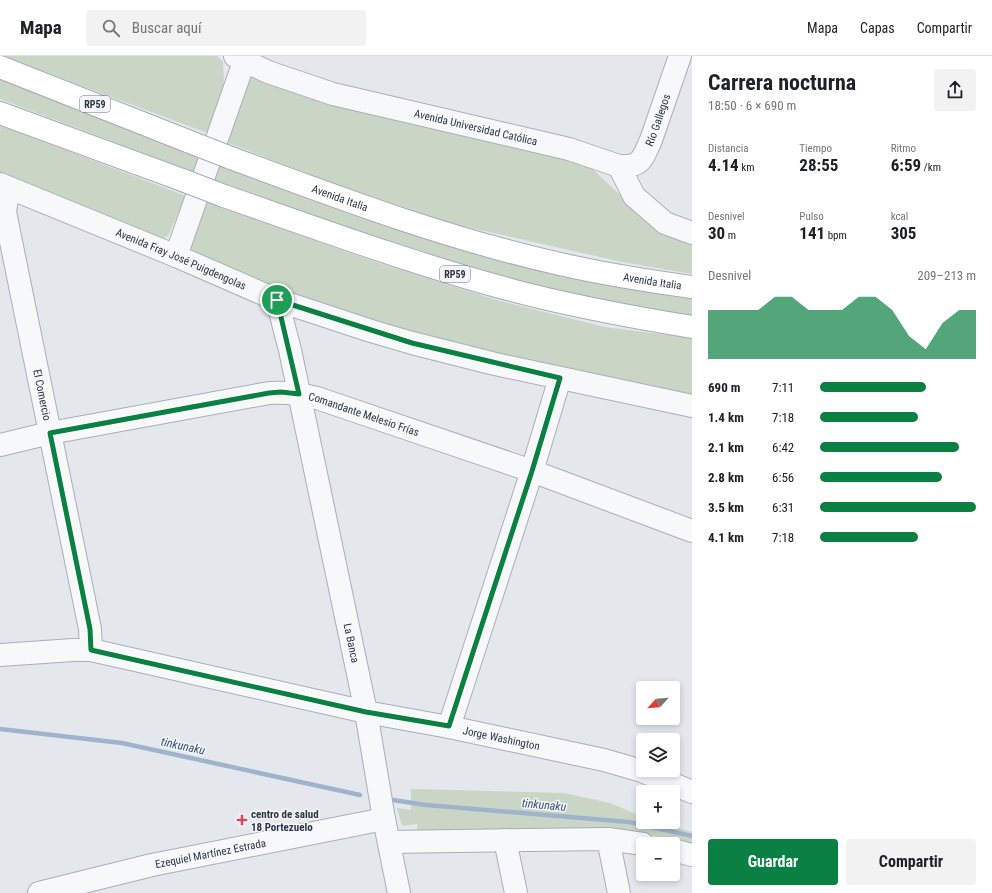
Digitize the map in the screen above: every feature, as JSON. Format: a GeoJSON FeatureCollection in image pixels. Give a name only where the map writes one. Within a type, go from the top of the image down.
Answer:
{"type":"FeatureCollection","features":[{"type":"Feature","properties":{"kind":"main road","name":"Avenida Italia"},"geometry":{"type":"LineString","coordinates":[[0,68],[231,158],[365,207],[495,248],[560,264],[634,279],[692,287]]}},
{"type":"Feature","properties":{"kind":"main road","name":"RP59"},"geometry":{"type":"LineString","coordinates":[[0,113],[224,196],[387,253],[512,290],[622,315],[692,327]]}},
{"type":"Feature","properties":{"kind":"street","name":"Río Gallegos"},"geometry":{"type":"LineString","coordinates":[[619,166],[630,166],[638,163],[645,153],[651,140],[680,56]]}},
{"type":"Feature","properties":{"kind":"street","name":"Avenida Universidad Católica"},"geometry":{"type":"LineString","coordinates":[[242,58],[268,72],[333,94],[569,149],[619,166]]}},
{"type":"Feature","properties":{"kind":"street"},"geometry":{"type":"LineString","coordinates":[[176,256],[242,58]]}},
{"type":"Feature","properties":{"kind":"street"},"geometry":{"type":"LineString","coordinates":[[619,166],[634,196],[665,223],[692,233]]}},
{"type":"Feature","properties":{"kind":"street","name":"Avenida Fray José Puigdengolas"},"geometry":{"type":"LineString","coordinates":[[4,196],[176,256],[277,300],[412,343],[560,378],[692,406]]}},
{"type":"Feature","properties":{"kind":"street","name":"El Comercio"},"geometry":{"type":"LineString","coordinates":[[4,196],[7,222],[90,629],[91,650]]}},
{"type":"Feature","properties":{"kind":"street","name":"La Banca"},"geometry":{"type":"LineString","coordinates":[[277,300],[299,394],[366,712],[384,819],[399,893]]}},
{"type":"Feature","properties":{"kind":"street"},"geometry":{"type":"LineString","coordinates":[[449,726],[532,471],[560,378]]}},
{"type":"Feature","properties":{"kind":"street","name":"Comandante Melesio Frías"},"geometry":{"type":"LineString","coordinates":[[0,445],[50,433],[269,393],[281,392],[299,394],[317,398],[532,471],[692,531]]}},
{"type":"Feature","properties":{"kind":"street","name":"Jorge Washington"},"geometry":{"type":"LineString","coordinates":[[0,656],[91,650],[366,712],[449,726],[622,765],[642,771],[692,792]]}},
{"type":"Feature","properties":{"kind":"street","name":"Ezequiel Martínez Estrada"},"geometry":{"type":"LineString","coordinates":[[39,893],[152,865],[384,819]]}},
{"type":"Feature","properties":{"kind":"street"},"geometry":{"type":"LineString","coordinates":[[389,842],[608,839],[636,843]]}},
{"type":"Feature","properties":{"kind":"street"},"geometry":{"type":"LineString","coordinates":[[608,839],[619,893]]}},
{"type":"Feature","properties":{"kind":"street"},"geometry":{"type":"LineString","coordinates":[[506,840],[516,893]]}},
{"type":"Feature","properties":{"kind":"street"},"geometry":{"type":"LineString","coordinates":[[680,852],[692,855]]}},
{"type":"Feature","properties":{"kind":"green space"},"geometry":{"type":"Polygon","coordinates":[[[2,56],[217,56],[223,62],[224,82],[210,134],[2,56]]]}},
{"type":"Feature","properties":{"kind":"green space"},"geometry":{"type":"Polygon","coordinates":[[[252,74],[583,160],[636,210],[692,239],[692,274],[622,262],[454,224],[326,181],[226,142],[252,74]]]}},
{"type":"Feature","properties":{"kind":"green space"},"geometry":{"type":"Polygon","coordinates":[[[0,79],[277,184],[438,243],[551,274],[692,299],[692,317],[537,290],[380,242],[0,99],[0,79]]]}},
{"type":"Feature","properties":{"kind":"green space"},"geometry":{"type":"Polygon","coordinates":[[[0,125],[186,196],[168,236],[159,240],[0,174],[0,125]]]}},
{"type":"Feature","properties":{"kind":"green space"},"geometry":{"type":"Polygon","coordinates":[[[207,201],[378,263],[500,301],[605,327],[692,338],[692,398],[612,382],[322,310],[200,258],[192,249],[191,239],[207,201]]]}},
{"type":"Feature","properties":{"kind":"green space"},"geometry":{"type":"Polygon","coordinates":[[[411,789],[564,793],[610,803],[636,814],[636,829],[680,829],[692,832],[692,845],[680,842],[680,837],[658,837],[623,829],[417,836],[417,824],[402,826],[397,808],[411,810],[411,789]]]}},
{"type":"Feature","properties":{"kind":"waterway","name":"tinkunaku"},"geometry":{"type":"LineString","coordinates":[[0,729],[122,743],[360,795]]}},
{"type":"Feature","properties":{"kind":"waterway","name":"tinkunaku"},"geometry":{"type":"LineString","coordinates":[[393,800],[426,805],[629,822],[692,836]]}},
{"type":"Feature","properties":{"kind":"place","name":"centro de salud 18 Portezuelo"},"geometry":{"type":"Point","coordinates":[242,820]}},
{"type":"Feature","properties":{"kind":"route"},"geometry":{"type":"LineString","coordinates":[[277,300],[412,343],[495,364],[560,378],[532,471],[449,726],[366,712],[91,650],[90,629],[50,433],[269,393],[281,392],[299,394],[290,350],[277,300]]}}]}
